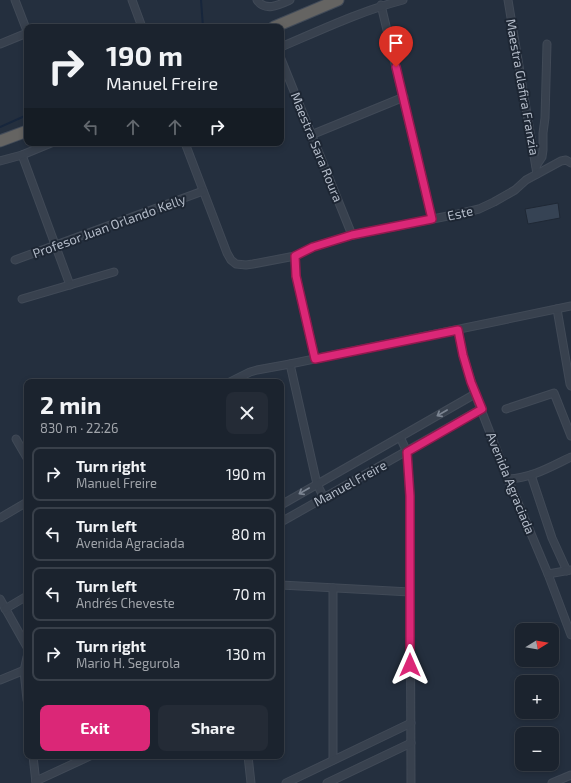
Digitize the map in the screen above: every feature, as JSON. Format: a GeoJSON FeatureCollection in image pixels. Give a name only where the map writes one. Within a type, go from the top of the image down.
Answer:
{"type":"FeatureCollection","features":[{"type":"Feature","properties":{"kind":"highway"},"geometry":{"type":"LineString","coordinates":[[281,24],[338,0]]}},
{"type":"Feature","properties":{"kind":"highway"},"geometry":{"type":"LineString","coordinates":[[0,141],[24,132]]}},
{"type":"Feature","properties":{"kind":"street"},"geometry":{"type":"LineString","coordinates":[[15,0],[24,24]]}},
{"type":"Feature","properties":{"kind":"street"},"geometry":{"type":"LineString","coordinates":[[132,0],[141,24]]}},
{"type":"Feature","properties":{"kind":"street"},"geometry":{"type":"LineString","coordinates":[[257,0],[262,6],[269,7],[290,0]]}},
{"type":"Feature","properties":{"kind":"street"},"geometry":{"type":"LineString","coordinates":[[284,46],[357,14],[403,0]]}},
{"type":"Feature","properties":{"kind":"street","name":"Maestra Glafira Franzia"},"geometry":{"type":"LineString","coordinates":[[508,0],[537,174]]}},
{"type":"Feature","properties":{"kind":"street"},"geometry":{"type":"LineString","coordinates":[[381,6],[432,219]]}},
{"type":"Feature","properties":{"kind":"street"},"geometry":{"type":"LineString","coordinates":[[0,44],[24,33]]}},
{"type":"Feature","properties":{"kind":"street"},"geometry":{"type":"LineString","coordinates":[[536,166],[542,157],[543,150],[547,44]]}},
{"type":"Feature","properties":{"kind":"street","name":"Maestra Sara Roura"},"geometry":{"type":"LineString","coordinates":[[284,67],[352,235]]}},
{"type":"Feature","properties":{"kind":"street"},"geometry":{"type":"LineString","coordinates":[[311,135],[404,97]]}},
{"type":"Feature","properties":{"kind":"street"},"geometry":{"type":"LineString","coordinates":[[0,161],[22,155],[44,146]]}},
{"type":"Feature","properties":{"kind":"street"},"geometry":{"type":"LineString","coordinates":[[186,146],[203,191]]}},
{"type":"Feature","properties":{"kind":"street"},"geometry":{"type":"LineString","coordinates":[[22,155],[70,285]]}},
{"type":"Feature","properties":{"kind":"street","name":"Este"},"geometry":{"type":"LineString","coordinates":[[203,191],[231,260],[236,264],[246,265],[295,256],[313,247],[352,235],[478,209],[515,190],[526,180],[561,161],[566,160],[571,163]]}},
{"type":"Feature","properties":{"kind":"street","name":"Profesor Juan Orlando Kelly"},"geometry":{"type":"LineString","coordinates":[[15,260],[203,191]]}},
{"type":"Feature","properties":{"kind":"street"},"geometry":{"type":"LineString","coordinates":[[295,256],[296,276],[315,359]]}},
{"type":"Feature","properties":{"kind":"street"},"geometry":{"type":"LineString","coordinates":[[22,299],[114,272]]}},
{"type":"Feature","properties":{"kind":"street"},"geometry":{"type":"LineString","coordinates":[[236,379],[257,370],[571,306]]}},
{"type":"Feature","properties":{"kind":"street"},"geometry":{"type":"LineString","coordinates":[[557,309],[571,386]]}},
{"type":"Feature","properties":{"kind":"street","name":"Avenida Agraciada"},"geometry":{"type":"LineString","coordinates":[[458,330],[463,355],[475,394],[569,625],[571,635]]}},
{"type":"Feature","properties":{"kind":"street"},"geometry":{"type":"LineString","coordinates":[[290,364],[317,484],[324,498]]}},
{"type":"Feature","properties":{"kind":"street"},"geometry":{"type":"LineString","coordinates":[[506,409],[554,393],[571,436]]}},
{"type":"Feature","properties":{"kind":"street","name":"Manuel Freire"},"geometry":{"type":"LineString","coordinates":[[284,503],[475,394]]}},
{"type":"Feature","properties":{"kind":"street","name":"Manuel Freire"},"geometry":{"type":"LineString","coordinates":[[284,520],[482,409]]}},
{"type":"Feature","properties":{"kind":"street"},"geometry":{"type":"LineString","coordinates":[[400,437],[407,452],[410,496],[411,783]]}},
{"type":"Feature","properties":{"kind":"street"},"geometry":{"type":"LineString","coordinates":[[16,439],[24,453]]}},
{"type":"Feature","properties":{"kind":"street"},"geometry":{"type":"LineString","coordinates":[[508,478],[519,478],[531,475],[571,457]]}},
{"type":"Feature","properties":{"kind":"street"},"geometry":{"type":"LineString","coordinates":[[531,475],[552,538],[569,570],[548,574]]}},
{"type":"Feature","properties":{"kind":"street"},"geometry":{"type":"LineString","coordinates":[[0,518],[24,504]]}},
{"type":"Feature","properties":{"kind":"street"},"geometry":{"type":"LineString","coordinates":[[284,585],[410,592]]}},
{"type":"Feature","properties":{"kind":"street"},"geometry":{"type":"LineString","coordinates":[[333,588],[333,760]]}},
{"type":"Feature","properties":{"kind":"street"},"geometry":{"type":"LineString","coordinates":[[5,609],[24,598]]}},
{"type":"Feature","properties":{"kind":"street"},"geometry":{"type":"LineString","coordinates":[[0,600],[24,642]]}},
{"type":"Feature","properties":{"kind":"street"},"geometry":{"type":"LineString","coordinates":[[0,680],[24,670]]}},
{"type":"Feature","properties":{"kind":"street"},"geometry":{"type":"LineString","coordinates":[[286,783],[411,723]]}},
{"type":"Feature","properties":{"kind":"street"},"geometry":{"type":"LineString","coordinates":[[327,783],[411,743]]}},
{"type":"Feature","properties":{"kind":"street"},"geometry":{"type":"LineString","coordinates":[[33,759],[36,782],[84,759]]}},
{"type":"Feature","properties":{"kind":"street"},"geometry":{"type":"LineString","coordinates":[[248,759],[251,783]]}},
{"type":"Feature","properties":{"kind":"street"},"geometry":{"type":"LineString","coordinates":[[552,783],[571,775]]}},
{"type":"Feature","properties":{"kind":"building"},"geometry":{"type":"Polygon","coordinates":[[[558,203],[560,218],[528,224],[525,209],[558,203]]]}},
{"type":"Feature","properties":{"kind":"waterway"},"geometry":{"type":"LineString","coordinates":[[201,0],[203,24]]}},
{"type":"Feature","properties":{"kind":"waterway"},"geometry":{"type":"LineString","coordinates":[[0,127],[24,116]]}},
{"type":"Feature","properties":{"kind":"route"},"geometry":{"type":"LineString","coordinates":[[396,67],[432,219],[352,235],[313,247],[295,256],[296,276],[315,359],[458,330],[463,355],[471,382],[482,409],[407,452],[410,496],[410,665]]}}]}
